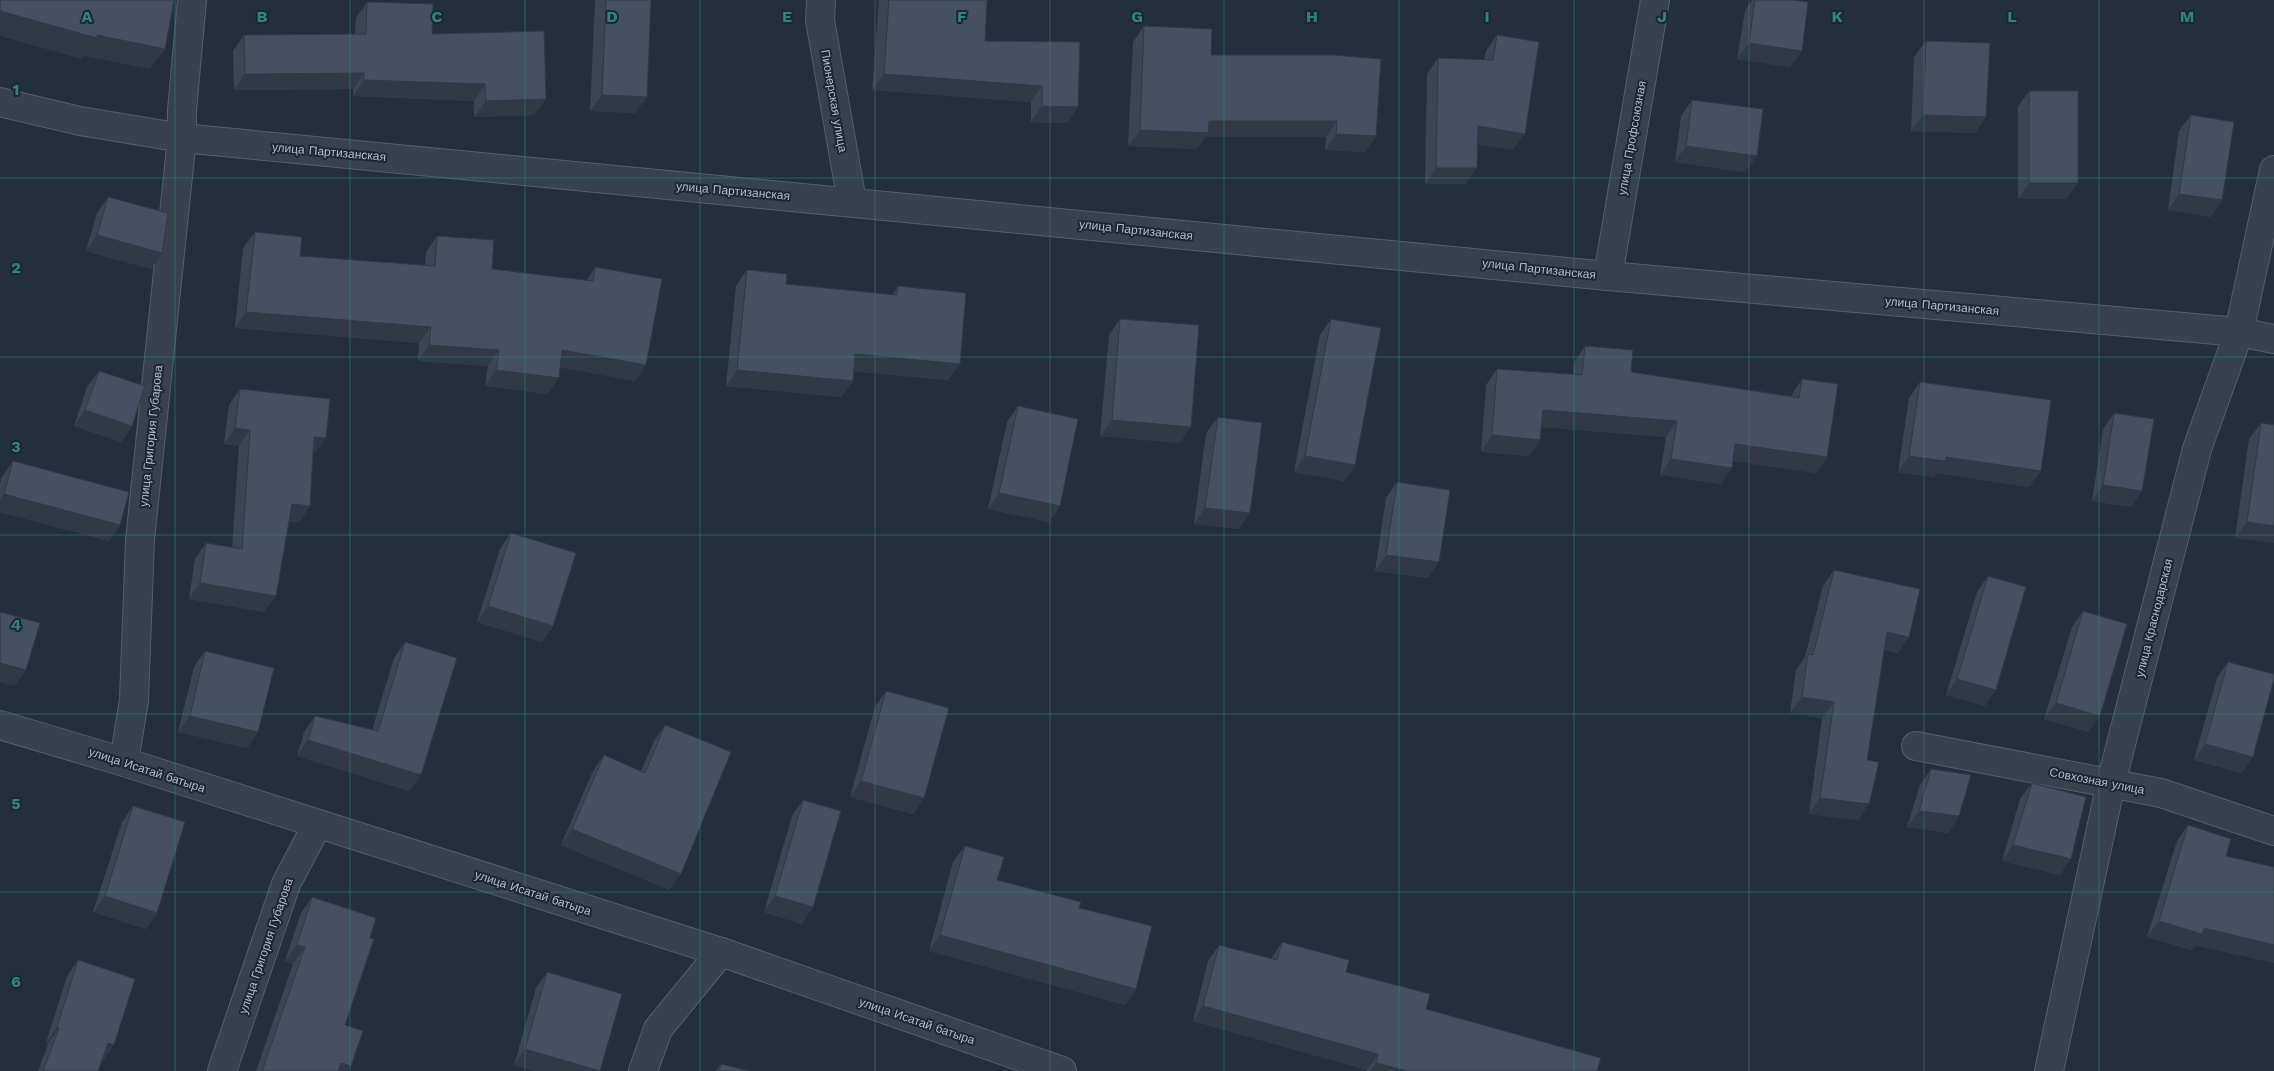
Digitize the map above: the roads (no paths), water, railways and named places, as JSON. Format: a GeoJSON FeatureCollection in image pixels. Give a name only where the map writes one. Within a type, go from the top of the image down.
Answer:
{"type":"FeatureCollection","features":[{"type":"Feature","properties":{"kind":"street","name":"улица Григория Губарова"},"geometry":{"type":"LineString","coordinates":[[124,762],[134,700],[140,540],[182,138],[182,110],[192,0]]}},
{"type":"Feature","properties":{"kind":"street","name":"Пионерская улица"},"geometry":{"type":"LineString","coordinates":[[821,0],[820,20],[852,202]]}},
{"type":"Feature","properties":{"kind":"street","name":"улица Профсоюзная"},"geometry":{"type":"LineString","coordinates":[[1608,276],[1656,0]]}},
{"type":"Feature","properties":{"kind":"street","name":"улица Партизанская"},"geometry":{"type":"LineString","coordinates":[[0,102],[80,121],[182,138],[1608,276],[2239,332],[2274,339]]}},
{"type":"Feature","properties":{"kind":"street","name":"улица Краснодарская"},"geometry":{"type":"LineString","coordinates":[[2048,1071],[2111,784],[2197,449],[2239,332],[2274,170]]}},
{"type":"Feature","properties":{"kind":"street","name":"улица Исатай батыра"},"geometry":{"type":"LineString","coordinates":[[0,725],[124,762],[317,825],[721,952],[1062,1071]]}},
{"type":"Feature","properties":{"kind":"street","name":"Совхозная улица"},"geometry":{"type":"LineString","coordinates":[[1916,746],[2162,793],[2274,831]]}},
{"type":"Feature","properties":{"kind":"street","name":"улица Григория Губарова"},"geometry":{"type":"LineString","coordinates":[[222,1071],[286,884],[317,825]]}},
{"type":"Feature","properties":{"kind":"street"},"geometry":{"type":"LineString","coordinates":[[643,1071],[658,1029],[721,952]]}}]}
